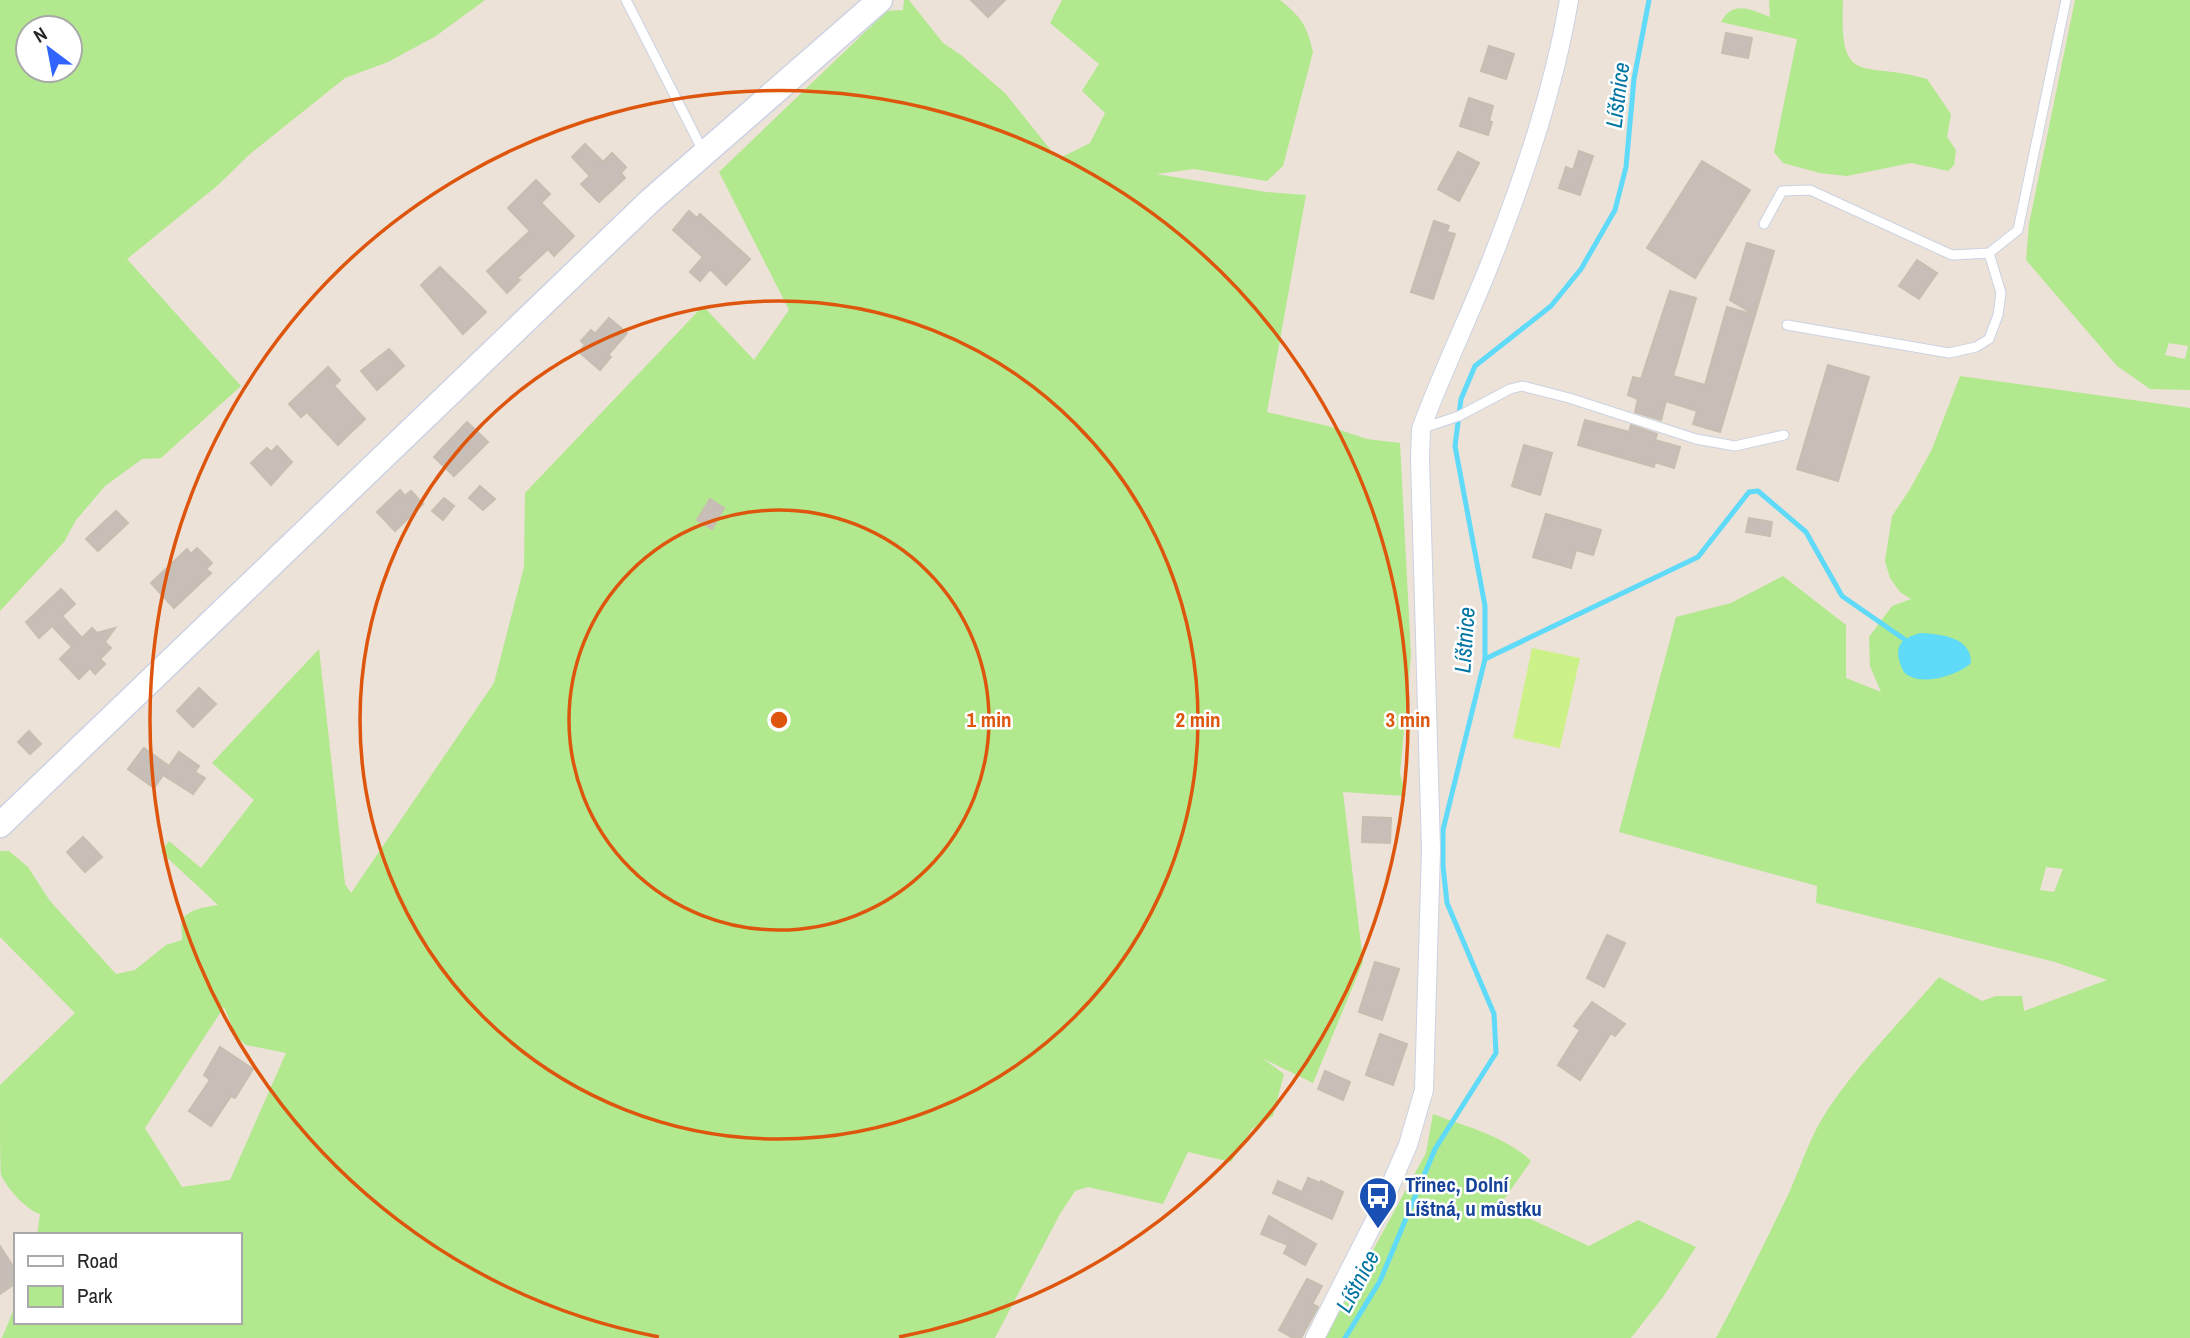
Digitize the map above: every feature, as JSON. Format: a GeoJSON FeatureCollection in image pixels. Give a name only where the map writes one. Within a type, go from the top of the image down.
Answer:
{"type":"FeatureCollection","features":[{"type":"Feature","properties":{"kind":"street"},"geometry":{"type":"LineString","coordinates":[[0,824],[651,200],[880,0]]}},
{"type":"Feature","properties":{"kind":"street"},"geometry":{"type":"LineString","coordinates":[[1315,1338],[1383,1202],[1408,1144],[1424,1090],[1431,850],[1420,459],[1422,429],[1433,396],[1491,260],[1538,127],[1562,44],[1569,0]]}},
{"type":"Feature","properties":{"kind":"lane"},"geometry":{"type":"LineString","coordinates":[[626,0],[704,153]]}},
{"type":"Feature","properties":{"kind":"lane"},"geometry":{"type":"LineString","coordinates":[[1764,224],[1782,191],[1811,190],[1952,255],[1989,253],[2018,230],[2066,0]]}},
{"type":"Feature","properties":{"kind":"lane"},"geometry":{"type":"LineString","coordinates":[[1787,325],[1950,353],[1976,348],[1989,339],[1998,315],[2001,293],[1989,253]]}},
{"type":"Feature","properties":{"kind":"lane"},"geometry":{"type":"LineString","coordinates":[[1422,429],[1459,416],[1510,389],[1522,386],[1569,398],[1696,439],[1735,446],[1784,435]]}},
{"type":"Feature","properties":{"kind":"green space"},"geometry":{"type":"Polygon","coordinates":[[[0,0],[485,0],[436,36],[388,62],[345,78],[250,154],[217,186],[127,259],[241,386],[161,458],[142,459],[105,486],[76,520],[64,542],[0,611],[0,0]]]}},
{"type":"Feature","properties":{"kind":"green space"},"geometry":{"type":"Polygon","coordinates":[[[904,0],[909,0],[943,43],[1005,93],[1058,159],[1090,143],[1105,113],[1082,91],[1099,64],[1050,23],[1062,0],[1280,0],[1298,17],[1308,35],[1313,52],[1283,166],[1267,181],[1194,169],[1156,174],[1266,192],[1306,195],[1267,412],[1328,426],[1367,439],[1400,443],[1411,656],[1400,773],[1406,796],[1343,792],[1363,962],[1313,1083],[1262,1058],[1284,1074],[1273,1116],[1252,1129],[1231,1162],[1188,1152],[1163,1204],[1088,1187],[1075,1191],[1060,1214],[995,1338],[2,1338],[14,1309],[14,1324],[242,1324],[242,1233],[37,1233],[40,1214],[18,1198],[1,1175],[0,1085],[75,1013],[0,937],[0,851],[9,851],[28,867],[50,901],[116,974],[135,970],[166,945],[182,940],[181,924],[187,914],[218,905],[161,852],[169,841],[201,868],[254,800],[212,763],[319,649],[345,884],[351,893],[494,683],[524,567],[525,493],[703,306],[754,360],[789,310],[719,172],[887,11],[903,10],[904,0]],[[224,1007],[145,1128],[182,1187],[230,1180],[286,1053],[246,1045],[237,1038],[224,1007]]]}},
{"type":"Feature","properties":{"kind":"green space"},"geometry":{"type":"Polygon","coordinates":[[[1769,0],[1843,0],[1845,48],[1851,60],[1859,66],[1871,69],[1927,79],[1951,114],[1947,137],[1956,150],[1954,165],[1948,171],[1911,163],[1847,176],[1820,173],[1783,163],[1774,152],[1797,39],[1721,22],[1731,11],[1742,8],[1770,17],[1769,0]]]}},
{"type":"Feature","properties":{"kind":"green space"},"geometry":{"type":"Polygon","coordinates":[[[2075,0],[2190,0],[2190,390],[2150,389],[2117,366],[2026,260],[2029,224],[2075,0]],[[2169,343],[2165,355],[2185,359],[2188,346],[2169,343]]]}},
{"type":"Feature","properties":{"kind":"green space"},"geometry":{"type":"Polygon","coordinates":[[[1960,376],[2190,408],[2190,1338],[1716,1338],[1779,1213],[1823,1117],[1863,1063],[1939,977],[1982,1001],[1996,996],[2022,996],[2024,1011],[2107,980],[2055,962],[1816,903],[1817,886],[1619,832],[1676,617],[1731,603],[1783,576],[1846,625],[1846,678],[1881,692],[1870,666],[1869,637],[1892,606],[1911,599],[1900,592],[1890,578],[1885,561],[1892,516],[1932,449],[1960,376]],[[2046,867],[2040,890],[2054,892],[2063,869],[2046,867]]]}},
{"type":"Feature","properties":{"kind":"green space"},"geometry":{"type":"Polygon","coordinates":[[[1532,648],[1580,658],[1560,748],[1513,738],[1532,648]]]}},
{"type":"Feature","properties":{"kind":"green space"},"geometry":{"type":"Polygon","coordinates":[[[1433,1114],[1498,1139],[1531,1161],[1500,1205],[1589,1246],[1638,1220],[1696,1247],[1663,1297],[1631,1338],[1325,1338],[1426,1153],[1433,1114]]]}},
{"type":"Feature","properties":{"kind":"water"},"geometry":{"type":"Polygon","coordinates":[[[1921,633],[1937,634],[1961,642],[1970,654],[1971,663],[1958,671],[1932,679],[1916,679],[1907,675],[1900,663],[1898,651],[1905,639],[1921,633]]]}},
{"type":"Feature","properties":{"kind":"building"},"geometry":{"type":"Polygon","coordinates":[[[971,0],[1005,0],[988,17],[971,0]]]}},
{"type":"Feature","properties":{"kind":"building"},"geometry":{"type":"Polygon","coordinates":[[[1726,33],[1752,38],[1748,58],[1722,53],[1726,33]]]}},
{"type":"Feature","properties":{"kind":"building"},"geometry":{"type":"Polygon","coordinates":[[[1489,46],[1514,54],[1506,79],[1481,71],[1489,46]]]}},
{"type":"Feature","properties":{"kind":"building"},"geometry":{"type":"Polygon","coordinates":[[[1469,98],[1493,106],[1488,135],[1460,126],[1469,98]]]}},
{"type":"Feature","properties":{"kind":"building"},"geometry":{"type":"Polygon","coordinates":[[[585,144],[603,162],[612,153],[626,167],[621,173],[625,178],[599,202],[581,184],[590,176],[572,157],[585,144]]]}},
{"type":"Feature","properties":{"kind":"building"},"geometry":{"type":"Polygon","coordinates":[[[1579,151],[1593,156],[1580,195],[1559,188],[1566,167],[1573,170],[1579,151]]]}},
{"type":"Feature","properties":{"kind":"building"},"geometry":{"type":"Polygon","coordinates":[[[1458,152],[1479,163],[1459,201],[1438,189],[1458,152]]]}},
{"type":"Feature","properties":{"kind":"building"},"geometry":{"type":"Polygon","coordinates":[[[1702,161],[1750,190],[1695,278],[1647,248],[1702,161]]]}},
{"type":"Feature","properties":{"kind":"building"},"geometry":{"type":"Polygon","coordinates":[[[536,180],[550,194],[541,203],[574,236],[554,256],[548,249],[517,278],[520,280],[507,293],[487,271],[530,231],[508,208],[536,180]]]}},
{"type":"Feature","properties":{"kind":"building"},"geometry":{"type":"Polygon","coordinates":[[[689,211],[697,218],[700,214],[750,259],[726,285],[710,269],[700,281],[690,272],[703,257],[673,230],[689,211]]]}},
{"type":"Feature","properties":{"kind":"building"},"geometry":{"type":"Polygon","coordinates":[[[1434,221],[1449,226],[1447,232],[1455,234],[1433,299],[1411,292],[1434,221]]]}},
{"type":"Feature","properties":{"kind":"building"},"geometry":{"type":"Polygon","coordinates":[[[1747,243],[1774,251],[1755,315],[1730,300],[1747,243]]]}},
{"type":"Feature","properties":{"kind":"building"},"geometry":{"type":"Polygon","coordinates":[[[1917,260],[1937,273],[1919,299],[1899,286],[1917,260]]]}},
{"type":"Feature","properties":{"kind":"building"},"geometry":{"type":"Polygon","coordinates":[[[440,267],[486,312],[463,334],[421,285],[440,267]]]}},
{"type":"Feature","properties":{"kind":"building"},"geometry":{"type":"Polygon","coordinates":[[[1670,291],[1696,298],[1673,376],[1705,385],[1727,307],[1755,315],[1720,432],[1693,424],[1697,411],[1666,401],[1661,420],[1635,412],[1638,399],[1628,395],[1633,377],[1641,379],[1670,291]]]}},
{"type":"Feature","properties":{"kind":"building"},"geometry":{"type":"Polygon","coordinates":[[[609,318],[627,333],[608,355],[611,357],[600,370],[579,352],[585,345],[581,341],[591,330],[595,334],[609,318]]]}},
{"type":"Feature","properties":{"kind":"building"},"geometry":{"type":"Polygon","coordinates":[[[389,349],[404,366],[377,390],[361,371],[389,349]]]}},
{"type":"Feature","properties":{"kind":"building"},"geometry":{"type":"Polygon","coordinates":[[[1828,365],[1869,377],[1838,481],[1797,469],[1828,365]]]}},
{"type":"Feature","properties":{"kind":"building"},"geometry":{"type":"Polygon","coordinates":[[[328,367],[340,380],[334,386],[365,419],[338,445],[307,412],[301,417],[289,404],[328,367]]]}},
{"type":"Feature","properties":{"kind":"building"},"geometry":{"type":"Polygon","coordinates":[[[1585,420],[1629,432],[1631,425],[1657,434],[1655,440],[1680,447],[1674,468],[1655,462],[1654,467],[1578,445],[1585,420]]]}},
{"type":"Feature","properties":{"kind":"building"},"geometry":{"type":"Polygon","coordinates":[[[467,422],[488,442],[454,476],[434,457],[467,422]]]}},
{"type":"Feature","properties":{"kind":"building"},"geometry":{"type":"Polygon","coordinates":[[[1524,445],[1552,453],[1540,495],[1512,486],[1524,445]]]}},
{"type":"Feature","properties":{"kind":"building"},"geometry":{"type":"Polygon","coordinates":[[[277,446],[292,462],[271,485],[251,463],[267,448],[271,452],[277,446]]]}},
{"type":"Feature","properties":{"kind":"building"},"geometry":{"type":"Polygon","coordinates":[[[480,486],[495,499],[483,510],[469,498],[480,486]]]}},
{"type":"Feature","properties":{"kind":"building"},"geometry":{"type":"Polygon","coordinates":[[[400,490],[405,496],[411,491],[423,504],[395,531],[377,512],[400,490]]]}},
{"type":"Feature","properties":{"kind":"building"},"geometry":{"type":"Polygon","coordinates":[[[444,498],[454,506],[443,520],[432,511],[444,498]]]}},
{"type":"Feature","properties":{"kind":"building"},"geometry":{"type":"Polygon","coordinates":[[[710,499],[724,508],[712,529],[697,520],[710,499]]]}},
{"type":"Feature","properties":{"kind":"building"},"geometry":{"type":"Polygon","coordinates":[[[116,511],[128,523],[98,551],[86,539],[116,511]]]}},
{"type":"Feature","properties":{"kind":"building"},"geometry":{"type":"Polygon","coordinates":[[[1546,514],[1601,530],[1593,555],[1576,550],[1571,568],[1533,557],[1546,514]]]}},
{"type":"Feature","properties":{"kind":"building"},"geometry":{"type":"Polygon","coordinates":[[[1749,518],[1772,522],[1770,536],[1746,532],[1749,518]]]}},
{"type":"Feature","properties":{"kind":"building"},"geometry":{"type":"Polygon","coordinates":[[[197,548],[212,563],[206,569],[211,573],[174,608],[151,583],[187,549],[191,554],[197,548]]]}},
{"type":"Feature","properties":{"kind":"building"},"geometry":{"type":"Polygon","coordinates":[[[61,589],[75,604],[62,616],[82,638],[92,628],[97,633],[115,628],[105,642],[111,648],[100,659],[105,664],[95,674],[90,668],[79,679],[60,659],[72,647],[52,626],[39,638],[26,622],[61,589]]]}},
{"type":"Feature","properties":{"kind":"building"},"geometry":{"type":"Polygon","coordinates":[[[199,688],[216,704],[193,727],[177,711],[199,688]]]}},
{"type":"Feature","properties":{"kind":"building"},"geometry":{"type":"Polygon","coordinates":[[[29,731],[41,744],[30,754],[18,742],[29,731]]]}},
{"type":"Feature","properties":{"kind":"building"},"geometry":{"type":"Polygon","coordinates":[[[144,748],[169,766],[167,769],[179,752],[199,766],[195,772],[205,778],[193,794],[163,775],[154,788],[128,769],[144,748]]]}},
{"type":"Feature","properties":{"kind":"building"},"geometry":{"type":"Polygon","coordinates":[[[1363,817],[1391,818],[1390,843],[1362,842],[1363,817]]]}},
{"type":"Feature","properties":{"kind":"building"},"geometry":{"type":"Polygon","coordinates":[[[83,837],[102,857],[85,872],[67,852],[83,837]]]}},
{"type":"Feature","properties":{"kind":"building"},"geometry":{"type":"Polygon","coordinates":[[[1607,935],[1625,943],[1604,987],[1587,978],[1607,935]]]}},
{"type":"Feature","properties":{"kind":"building"},"geometry":{"type":"Polygon","coordinates":[[[1375,962],[1399,969],[1382,1020],[1359,1012],[1375,962]]]}},
{"type":"Feature","properties":{"kind":"building"},"geometry":{"type":"Polygon","coordinates":[[[1592,1002],[1625,1024],[1615,1036],[1611,1033],[1580,1080],[1558,1065],[1580,1030],[1574,1026],[1592,1002]]]}},
{"type":"Feature","properties":{"kind":"building"},"geometry":{"type":"Polygon","coordinates":[[[1380,1034],[1407,1044],[1393,1085],[1366,1075],[1380,1034]]]}},
{"type":"Feature","properties":{"kind":"building"},"geometry":{"type":"Polygon","coordinates":[[[220,1047],[253,1069],[235,1098],[231,1096],[211,1126],[189,1111],[210,1080],[204,1075],[220,1047]]]}},
{"type":"Feature","properties":{"kind":"building"},"geometry":{"type":"Polygon","coordinates":[[[1325,1071],[1350,1082],[1343,1100],[1318,1089],[1325,1071]]]}},
{"type":"Feature","properties":{"kind":"building"},"geometry":{"type":"Polygon","coordinates":[[[1308,1178],[1343,1192],[1332,1219],[1273,1193],[1278,1181],[1302,1192],[1308,1178]]]}},
{"type":"Feature","properties":{"kind":"building"},"geometry":{"type":"Polygon","coordinates":[[[1269,1216],[1316,1244],[1305,1265],[1284,1253],[1288,1245],[1261,1234],[1269,1216]]]}},
{"type":"Feature","properties":{"kind":"building"},"geometry":{"type":"Polygon","coordinates":[[[0,1246],[14,1268],[14,1284],[0,1294],[0,1246]]]}},
{"type":"Feature","properties":{"kind":"building"},"geometry":{"type":"Polygon","coordinates":[[[1307,1279],[1322,1286],[1312,1304],[1318,1307],[1301,1338],[1293,1338],[1279,1330],[1307,1279]]]}},
{"type":"Feature","properties":{"kind":"waterway","name":"Líštnice"},"geometry":{"type":"LineString","coordinates":[[1345,1338],[1380,1281],[1435,1149],[1496,1053],[1494,1014],[1447,903],[1443,866],[1443,830],[1485,659],[1485,606],[1455,446],[1461,399],[1475,366],[1551,306],[1581,269],[1615,210],[1626,167],[1634,79],[1649,0]]}},
{"type":"Feature","properties":{"kind":"waterway"},"geometry":{"type":"LineString","coordinates":[[1485,659],[1698,557],[1749,492],[1758,491],[1806,532],[1842,596],[1904,639]]}},
{"type":"Feature","properties":{"kind":"place","name":"Třinec, Dolní Líštná, u můstku"},"geometry":{"type":"Point","coordinates":[1378,1230]}}]}
